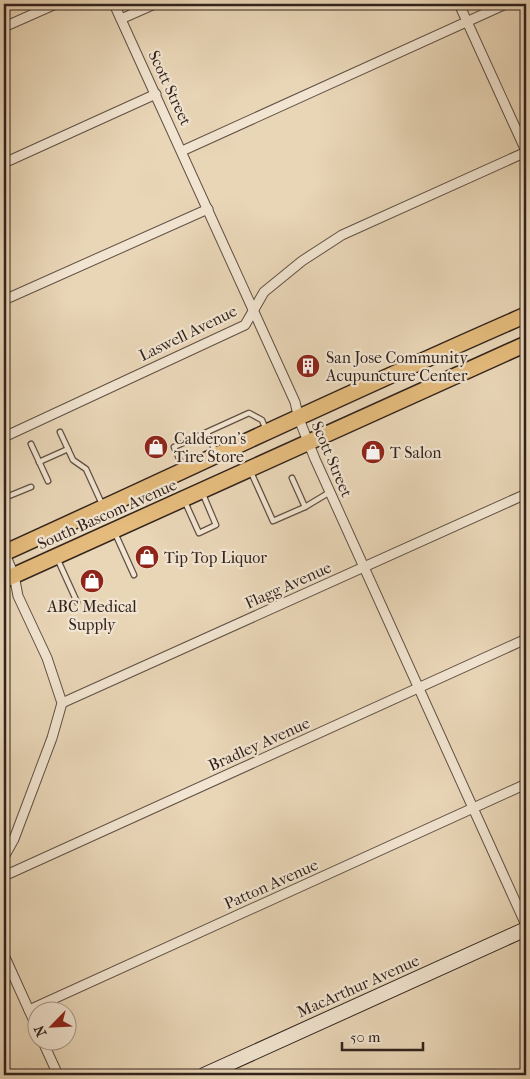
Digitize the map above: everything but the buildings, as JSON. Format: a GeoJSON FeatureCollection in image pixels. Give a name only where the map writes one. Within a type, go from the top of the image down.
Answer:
{"type":"FeatureCollection","features":[{"type":"Feature","properties":{"kind":"main road","name":"South Bascom Avenue"},"geometry":{"type":"LineString","coordinates":[[4,553],[268,434],[390,374],[526,315]]}},
{"type":"Feature","properties":{"kind":"main road","name":"South Bascom Avenue"},"geometry":{"type":"LineString","coordinates":[[9,577],[526,344]]}},
{"type":"Feature","properties":{"kind":"street"},"geometry":{"type":"LineString","coordinates":[[4,28],[56,4]]}},
{"type":"Feature","properties":{"kind":"street","name":"Scott Street"},"geometry":{"type":"LineString","coordinates":[[114,4],[295,402],[299,419],[330,492],[526,927]]}},
{"type":"Feature","properties":{"kind":"street"},"geometry":{"type":"LineString","coordinates":[[121,19],[156,4]]}},
{"type":"Feature","properties":{"kind":"street"},"geometry":{"type":"LineString","coordinates":[[459,4],[526,152]]}},
{"type":"Feature","properties":{"kind":"street"},"geometry":{"type":"LineString","coordinates":[[182,151],[506,4]]}},
{"type":"Feature","properties":{"kind":"street"},"geometry":{"type":"LineString","coordinates":[[4,163],[156,94]]}},
{"type":"Feature","properties":{"kind":"street","name":"Laswell Avenue"},"geometry":{"type":"LineString","coordinates":[[4,437],[245,325],[264,292],[302,261],[342,236],[526,152]]}},
{"type":"Feature","properties":{"kind":"street"},"geometry":{"type":"LineString","coordinates":[[4,300],[208,209]]}},
{"type":"Feature","properties":{"kind":"street","name":"Flagg Avenue"},"geometry":{"type":"LineString","coordinates":[[62,703],[526,494]]}},
{"type":"Feature","properties":{"kind":"street"},"geometry":{"type":"LineString","coordinates":[[4,553],[9,577],[46,658],[62,703],[52,738],[14,839],[4,857]]}},
{"type":"Feature","properties":{"kind":"street","name":"Bradley Avenue"},"geometry":{"type":"LineString","coordinates":[[4,876],[526,639]]}},
{"type":"Feature","properties":{"kind":"street","name":"Patton Avenue"},"geometry":{"type":"LineString","coordinates":[[47,1002],[526,784]]}},
{"type":"Feature","properties":{"kind":"street","name":"MacArthur Avenue"},"geometry":{"type":"LineString","coordinates":[[204,1075],[526,927]]}},
{"type":"Feature","properties":{"kind":"street"},"geometry":{"type":"LineString","coordinates":[[4,955],[28,1008]]}},
{"type":"Feature","properties":{"kind":"street"},"geometry":{"type":"LineString","coordinates":[[48,1052],[58,1075]]}},
{"type":"Feature","properties":{"kind":"street"},"geometry":{"type":"LineString","coordinates":[[522,1075],[526,1074]]}},
{"type":"Feature","properties":{"kind":"lane"},"geometry":{"type":"LineString","coordinates":[[185,471],[174,448],[206,433],[249,414],[262,420],[268,434]]}},
{"type":"Feature","properties":{"kind":"lane"},"geometry":{"type":"LineString","coordinates":[[60,432],[73,460],[86,469],[103,508]]}},
{"type":"Feature","properties":{"kind":"lane"},"geometry":{"type":"LineString","coordinates":[[206,433],[218,456]]}},
{"type":"Feature","properties":{"kind":"lane"},"geometry":{"type":"LineString","coordinates":[[31,444],[48,482]]}},
{"type":"Feature","properties":{"kind":"lane"},"geometry":{"type":"LineString","coordinates":[[39,462],[68,450]]}},
{"type":"Feature","properties":{"kind":"lane"},"geometry":{"type":"LineString","coordinates":[[250,469],[273,521],[305,507],[330,492]]}},
{"type":"Feature","properties":{"kind":"lane"},"geometry":{"type":"LineString","coordinates":[[292,478],[305,507]]}},
{"type":"Feature","properties":{"kind":"lane"},"geometry":{"type":"LineString","coordinates":[[4,498],[31,488]]}},
{"type":"Feature","properties":{"kind":"lane"},"geometry":{"type":"LineString","coordinates":[[183,499],[198,533],[216,525],[201,491]]}},
{"type":"Feature","properties":{"kind":"lane"},"geometry":{"type":"LineString","coordinates":[[114,530],[134,575]]}},
{"type":"Feature","properties":{"kind":"lane"},"geometry":{"type":"LineString","coordinates":[[56,556],[76,602]]}},
{"type":"Feature","properties":{"kind":"place","name":"San Jose Community Acupuncture Center"},"geometry":{"type":"Point","coordinates":[308,366]}},
{"type":"Feature","properties":{"kind":"place","name":"Calderon's Tire Store"},"geometry":{"type":"Point","coordinates":[156,447]}},
{"type":"Feature","properties":{"kind":"place","name":"T Salon"},"geometry":{"type":"Point","coordinates":[373,452]}},
{"type":"Feature","properties":{"kind":"place","name":"Tip Top Liquor"},"geometry":{"type":"Point","coordinates":[147,557]}},
{"type":"Feature","properties":{"kind":"place","name":"ABC Medical Supply"},"geometry":{"type":"Point","coordinates":[92,581]}}]}
